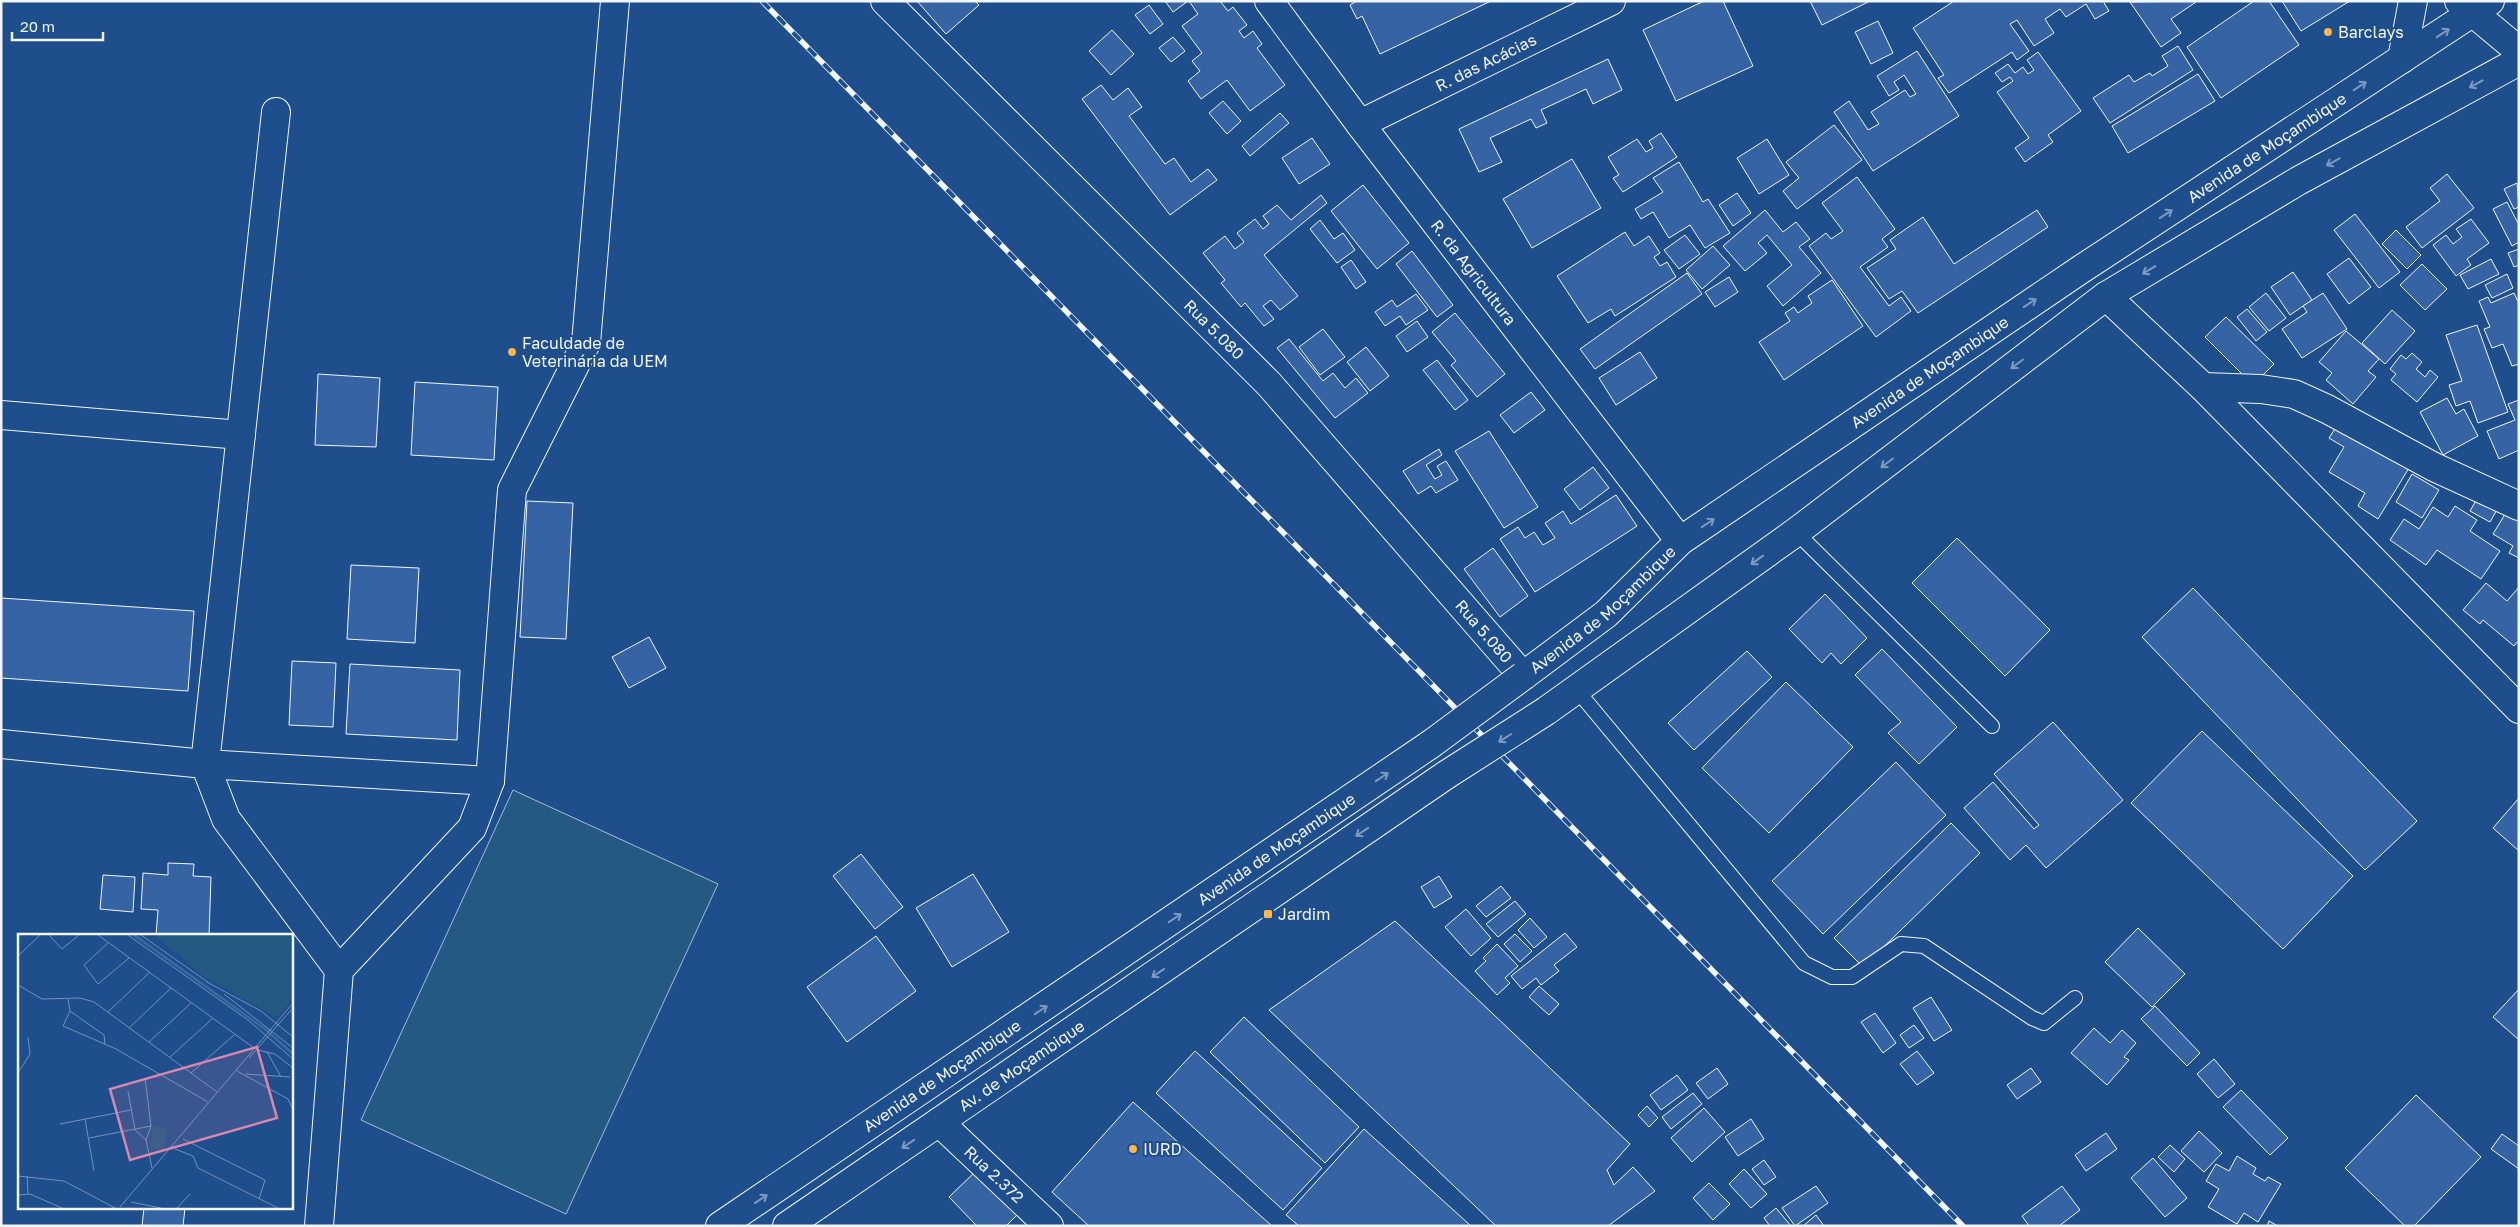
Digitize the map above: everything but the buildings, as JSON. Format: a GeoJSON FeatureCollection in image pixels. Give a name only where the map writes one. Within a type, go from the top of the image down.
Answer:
{"type":"FeatureCollection","features":[{"type":"Feature","properties":{"kind":"main road"},"geometry":{"type":"LineString","coordinates":[[319,1226],[339,970],[472,828],[490,781],[512,490],[586,343],[615,1]]}},
{"type":"Feature","properties":{"kind":"main road","name":"Rua 5.080"},"geometry":{"type":"LineString","coordinates":[[885,1],[1269,384],[1523,676]]}},
{"type":"Feature","properties":{"kind":"main road","name":"R. da Agricultura"},"geometry":{"type":"LineString","coordinates":[[1269,1],[1360,124],[1680,541]]}},
{"type":"Feature","properties":{"kind":"main road","name":"R. das Acácias"},"geometry":{"type":"LineString","coordinates":[[1360,124],[1611,1]]}},
{"type":"Feature","properties":{"kind":"main road"},"geometry":{"type":"LineString","coordinates":[[2402,59],[2413,1]]}},
{"type":"Feature","properties":{"kind":"main road"},"geometry":{"type":"LineString","coordinates":[[2474,5],[2519,51]]}},
{"type":"Feature","properties":{"kind":"main road","name":"Avenida de Moçambique"},"geometry":{"type":"LineString","coordinates":[[720,1226],[1430,744],[1606,614],[1680,541],[2080,270],[2402,59],[2474,5]]}},
{"type":"Feature","properties":{"kind":"main road","name":"Avenida de Moçambique"},"geometry":{"type":"LineString","coordinates":[[1256,906],[1446,775],[1546,712],[1796,532],[2106,296],[2298,181],[2519,61]]}},
{"type":"Feature","properties":{"kind":"main road"},"geometry":{"type":"LineString","coordinates":[[276,112],[205,764],[226,819],[339,970]]}},
{"type":"Feature","properties":{"kind":"main road"},"geometry":{"type":"LineString","coordinates":[[2106,296],[2203,387],[2519,709]]}},
{"type":"Feature","properties":{"kind":"main road"},"geometry":{"type":"LineString","coordinates":[[2203,387],[2294,394],[2328,409],[2434,467],[2519,506]]}},
{"type":"Feature","properties":{"kind":"main road"},"geometry":{"type":"LineString","coordinates":[[1,415],[242,434]]}},
{"type":"Feature","properties":{"kind":"main road"},"geometry":{"type":"LineString","coordinates":[[1,744],[205,764],[490,781]]}},
{"type":"Feature","properties":{"kind":"main road","name":"Av. de Moçambique"},"geometry":{"type":"LineString","coordinates":[[786,1226],[1256,906]]}},
{"type":"Feature","properties":{"kind":"main road","name":"Rua 2.372"},"geometry":{"type":"LineString","coordinates":[[939,1122],[1049,1226]]}},
{"type":"Feature","properties":{"kind":"lane"},"geometry":{"type":"LineString","coordinates":[[1796,532],[1992,726]]}},
{"type":"Feature","properties":{"kind":"lane"},"geometry":{"type":"LineString","coordinates":[[1576,689],[1804,963],[1832,978],[1852,977],[1901,944],[1924,946],[2032,1018],[2044,1023],[2075,998]]}},
{"type":"Feature","properties":{"kind":"shaded area"},"geometry":{"type":"Polygon","coordinates":[[[513,790],[718,884],[566,1214],[361,1120],[513,790]]]}},
{"type":"Feature","properties":{"kind":"railway"},"geometry":{"type":"LineString","coordinates":[[762,1],[1963,1226]]}},
{"type":"Feature","properties":{"kind":"place","name":"Barclays"},"geometry":{"type":"Point","coordinates":[2328,32]}},
{"type":"Feature","properties":{"kind":"place","name":"Faculdade de Veterinária da UEM"},"geometry":{"type":"Point","coordinates":[512,352]}},
{"type":"Feature","properties":{"kind":"place","name":"Jardim"},"geometry":{"type":"Point","coordinates":[1268,914]}},
{"type":"Feature","properties":{"kind":"place","name":"IURD"},"geometry":{"type":"Point","coordinates":[1133,1149]}}]}
